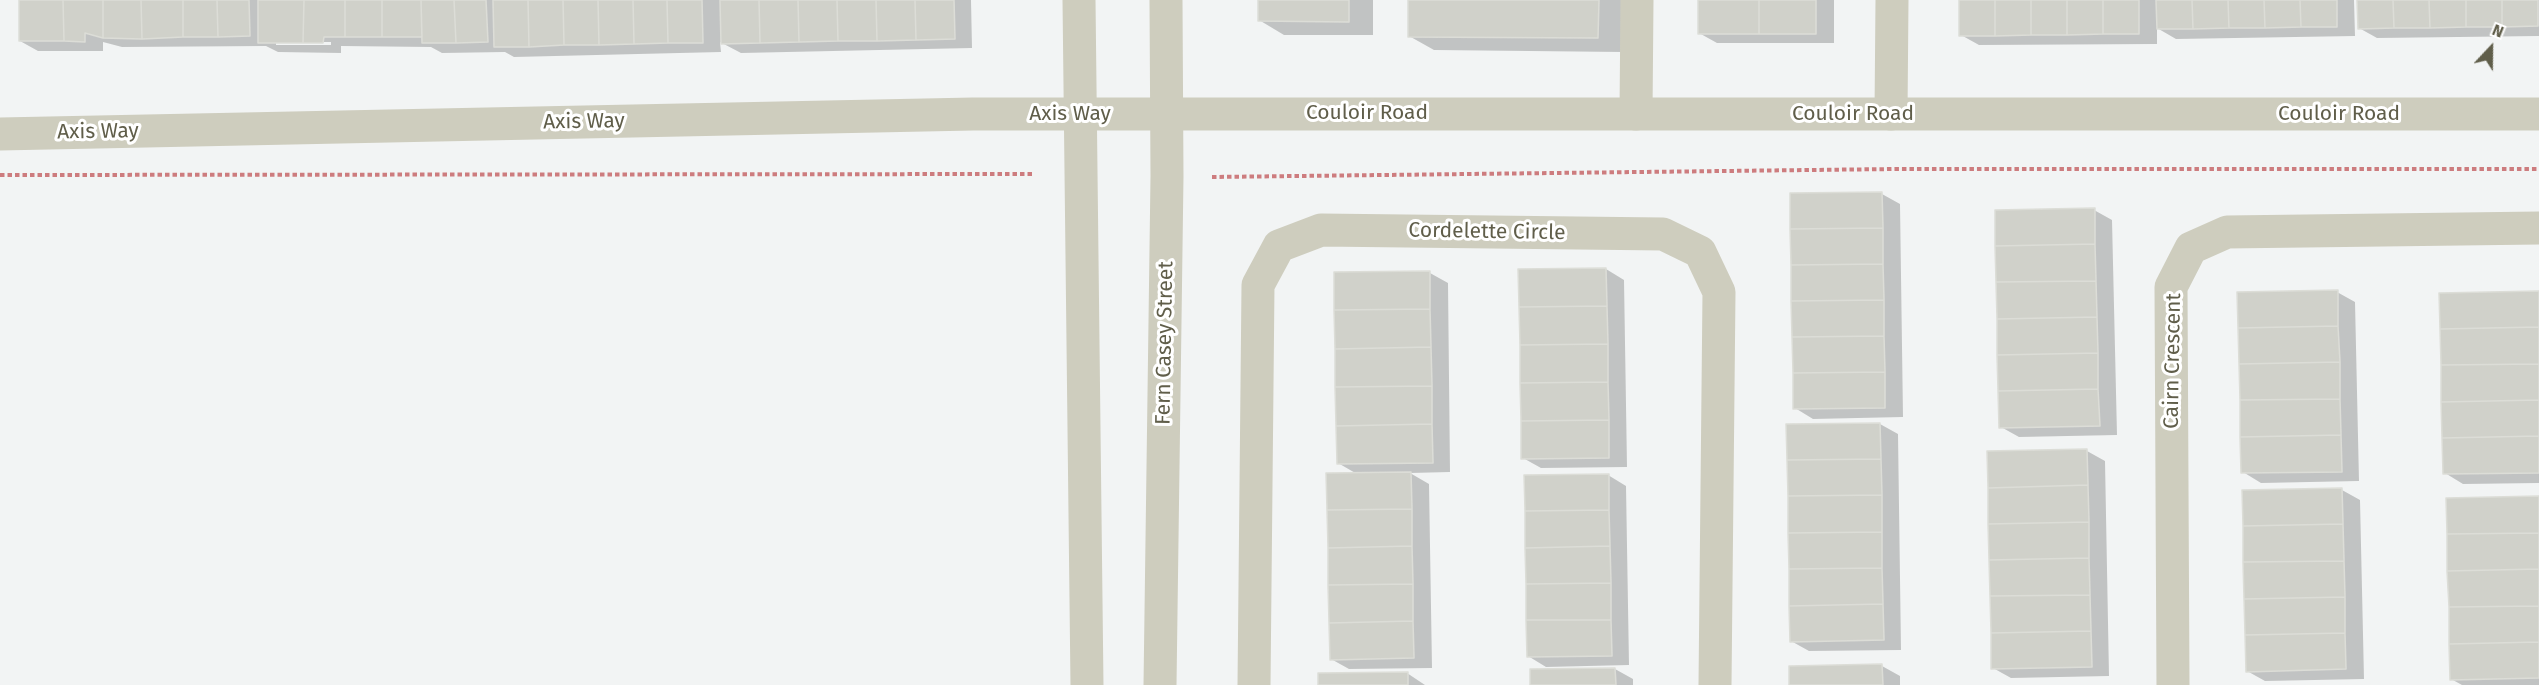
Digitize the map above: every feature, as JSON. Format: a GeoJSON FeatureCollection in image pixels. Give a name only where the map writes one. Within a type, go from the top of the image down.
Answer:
{"type":"FeatureCollection","features":[{"type":"Feature","properties":{"kind":"street"},"geometry":{"type":"LineString","coordinates":[[1079,0],[1087,685]]}},
{"type":"Feature","properties":{"kind":"street","name":"Fern Casey Street"},"geometry":{"type":"LineString","coordinates":[[1160,685],[1168,113],[1166,0]]}},
{"type":"Feature","properties":{"kind":"street"},"geometry":{"type":"LineString","coordinates":[[1636,0],[1636,114]]}},
{"type":"Feature","properties":{"kind":"street"},"geometry":{"type":"LineString","coordinates":[[1891,114],[1892,0]]}},
{"type":"Feature","properties":{"kind":"street","name":"Axis Way"},"geometry":{"type":"LineString","coordinates":[[0,134],[1168,113]]}},
{"type":"Feature","properties":{"kind":"street","name":"Couloir Road"},"geometry":{"type":"LineString","coordinates":[[1168,113],[2539,114]]}},
{"type":"Feature","properties":{"kind":"street","name":"Cairn Crescent"},"geometry":{"type":"LineString","coordinates":[[2173,685],[2171,287],[2191,248],[2227,232],[2539,228]]}},
{"type":"Feature","properties":{"kind":"street","name":"Cordelette Circle"},"geometry":{"type":"LineString","coordinates":[[1254,685],[1258,285],[1279,246],[1321,230],[1663,234],[1700,252],[1719,292],[1715,685]]}},
{"type":"Feature","properties":{"kind":"path"},"geometry":{"type":"LineString","coordinates":[[1212,177],[1895,169],[2539,169]]}},
{"type":"Feature","properties":{"kind":"path"},"geometry":{"type":"LineString","coordinates":[[0,175],[1034,174]]}},
{"type":"Feature","properties":{"kind":"building"},"geometry":{"type":"Polygon","coordinates":[[[19,0],[63,0],[64,41],[19,41],[19,0]]]}},
{"type":"Feature","properties":{"kind":"building"},"geometry":{"type":"Polygon","coordinates":[[[63,0],[103,0],[103,38],[85,33],[85,42],[64,41],[63,0]]]}},
{"type":"Feature","properties":{"kind":"building"},"geometry":{"type":"Polygon","coordinates":[[[103,0],[141,0],[142,39],[103,38],[103,0]]]}},
{"type":"Feature","properties":{"kind":"building"},"geometry":{"type":"Polygon","coordinates":[[[141,0],[183,0],[183,37],[142,39],[141,0]]]}},
{"type":"Feature","properties":{"kind":"building"},"geometry":{"type":"Polygon","coordinates":[[[183,0],[217,0],[218,37],[183,37],[183,0]]]}},
{"type":"Feature","properties":{"kind":"building"},"geometry":{"type":"Polygon","coordinates":[[[217,0],[249,0],[250,36],[218,37],[217,0]]]}},
{"type":"Feature","properties":{"kind":"building"},"geometry":{"type":"Polygon","coordinates":[[[258,0],[304,0],[303,43],[258,43],[258,0]]]}},
{"type":"Feature","properties":{"kind":"building"},"geometry":{"type":"Polygon","coordinates":[[[304,0],[345,0],[345,37],[324,37],[323,43],[303,43],[304,0]]]}},
{"type":"Feature","properties":{"kind":"building"},"geometry":{"type":"Polygon","coordinates":[[[345,0],[382,0],[382,37],[345,37],[345,0]]]}},
{"type":"Feature","properties":{"kind":"building"},"geometry":{"type":"Polygon","coordinates":[[[382,0],[421,0],[422,37],[382,37],[382,0]]]}},
{"type":"Feature","properties":{"kind":"building"},"geometry":{"type":"Polygon","coordinates":[[[421,0],[454,0],[456,43],[422,43],[421,0]]]}},
{"type":"Feature","properties":{"kind":"building"},"geometry":{"type":"Polygon","coordinates":[[[454,0],[486,0],[488,42],[456,43],[454,0]]]}},
{"type":"Feature","properties":{"kind":"building"},"geometry":{"type":"Polygon","coordinates":[[[493,0],[528,0],[529,47],[494,47],[493,0]]]}},
{"type":"Feature","properties":{"kind":"building"},"geometry":{"type":"Polygon","coordinates":[[[528,0],[563,0],[564,45],[529,47],[528,0]]]}},
{"type":"Feature","properties":{"kind":"building"},"geometry":{"type":"Polygon","coordinates":[[[563,0],[598,0],[599,45],[564,45],[563,0]]]}},
{"type":"Feature","properties":{"kind":"building"},"geometry":{"type":"Polygon","coordinates":[[[598,0],[633,0],[634,44],[599,45],[598,0]]]}},
{"type":"Feature","properties":{"kind":"building"},"geometry":{"type":"Polygon","coordinates":[[[633,0],[667,0],[668,43],[634,44],[633,0]]]}},
{"type":"Feature","properties":{"kind":"building"},"geometry":{"type":"Polygon","coordinates":[[[667,0],[702,0],[703,43],[668,43],[667,0]]]}},
{"type":"Feature","properties":{"kind":"building"},"geometry":{"type":"Polygon","coordinates":[[[720,0],[759,0],[760,43],[721,44],[720,0]]]}},
{"type":"Feature","properties":{"kind":"building"},"geometry":{"type":"Polygon","coordinates":[[[759,0],[798,0],[799,42],[760,43],[759,0]]]}},
{"type":"Feature","properties":{"kind":"building"},"geometry":{"type":"Polygon","coordinates":[[[798,0],[837,0],[838,41],[799,42],[798,0]]]}},
{"type":"Feature","properties":{"kind":"building"},"geometry":{"type":"Polygon","coordinates":[[[837,0],[876,0],[877,41],[838,41],[837,0]]]}},
{"type":"Feature","properties":{"kind":"building"},"geometry":{"type":"Polygon","coordinates":[[[876,0],[915,0],[916,40],[877,41],[876,0]]]}},
{"type":"Feature","properties":{"kind":"building"},"geometry":{"type":"Polygon","coordinates":[[[915,0],[954,0],[955,39],[916,40],[915,0]]]}},
{"type":"Feature","properties":{"kind":"building"},"geometry":{"type":"Polygon","coordinates":[[[1258,0],[1349,0],[1349,22],[1258,21],[1258,0]]]}},
{"type":"Feature","properties":{"kind":"building"},"geometry":{"type":"Polygon","coordinates":[[[1408,0],[1599,0],[1598,38],[1408,37],[1408,0]]]}},
{"type":"Feature","properties":{"kind":"building"},"geometry":{"type":"Polygon","coordinates":[[[1698,0],[1759,0],[1759,34],[1698,34],[1698,0]]]}},
{"type":"Feature","properties":{"kind":"building"},"geometry":{"type":"Polygon","coordinates":[[[1759,0],[1816,0],[1816,34],[1759,34],[1759,0]]]}},
{"type":"Feature","properties":{"kind":"building"},"geometry":{"type":"Polygon","coordinates":[[[1959,0],[1995,0],[1995,36],[1959,36],[1959,0]]]}},
{"type":"Feature","properties":{"kind":"building"},"geometry":{"type":"Polygon","coordinates":[[[1995,0],[2031,0],[2031,35],[1995,36],[1995,0]]]}},
{"type":"Feature","properties":{"kind":"building"},"geometry":{"type":"Polygon","coordinates":[[[2031,0],[2067,0],[2067,35],[2031,35],[2031,0]]]}},
{"type":"Feature","properties":{"kind":"building"},"geometry":{"type":"Polygon","coordinates":[[[2067,0],[2103,0],[2103,34],[2067,35],[2067,0]]]}},
{"type":"Feature","properties":{"kind":"building"},"geometry":{"type":"Polygon","coordinates":[[[2103,0],[2139,0],[2139,34],[2103,34],[2103,0]]]}},
{"type":"Feature","properties":{"kind":"building"},"geometry":{"type":"Polygon","coordinates":[[[2156,0],[2192,0],[2193,29],[2157,29],[2156,0]]]}},
{"type":"Feature","properties":{"kind":"building"},"geometry":{"type":"Polygon","coordinates":[[[2192,0],[2228,0],[2229,28],[2193,29],[2192,0]]]}},
{"type":"Feature","properties":{"kind":"building"},"geometry":{"type":"Polygon","coordinates":[[[2228,0],[2264,0],[2265,28],[2229,28],[2228,0]]]}},
{"type":"Feature","properties":{"kind":"building"},"geometry":{"type":"Polygon","coordinates":[[[2264,0],[2300,0],[2301,27],[2265,28],[2264,0]]]}},
{"type":"Feature","properties":{"kind":"building"},"geometry":{"type":"Polygon","coordinates":[[[2300,0],[2337,0],[2337,27],[2301,27],[2300,0]]]}},
{"type":"Feature","properties":{"kind":"building"},"geometry":{"type":"Polygon","coordinates":[[[2357,0],[2393,0],[2394,28],[2358,29],[2357,0]]]}},
{"type":"Feature","properties":{"kind":"building"},"geometry":{"type":"Polygon","coordinates":[[[2393,0],[2429,0],[2430,28],[2394,28],[2393,0]]]}},
{"type":"Feature","properties":{"kind":"building"},"geometry":{"type":"Polygon","coordinates":[[[2429,0],[2466,0],[2466,27],[2430,28],[2429,0]]]}},
{"type":"Feature","properties":{"kind":"building"},"geometry":{"type":"Polygon","coordinates":[[[2466,0],[2502,0],[2502,27],[2466,27],[2466,0]]]}},
{"type":"Feature","properties":{"kind":"building"},"geometry":{"type":"Polygon","coordinates":[[[2502,0],[2538,0],[2538,26],[2502,27],[2502,0]]]}},
{"type":"Feature","properties":{"kind":"building"},"geometry":{"type":"Polygon","coordinates":[[[1882,192],[1883,228],[1790,229],[1790,193],[1882,192]]]}},
{"type":"Feature","properties":{"kind":"building"},"geometry":{"type":"Polygon","coordinates":[[[2095,208],[2095,244],[1995,246],[1995,210],[2095,208]]]}},
{"type":"Feature","properties":{"kind":"building"},"geometry":{"type":"Polygon","coordinates":[[[1883,228],[1883,264],[1791,265],[1790,229],[1883,228]]]}},
{"type":"Feature","properties":{"kind":"building"},"geometry":{"type":"Polygon","coordinates":[[[2095,244],[2096,281],[1996,282],[1995,246],[2095,244]]]}},
{"type":"Feature","properties":{"kind":"building"},"geometry":{"type":"Polygon","coordinates":[[[1883,264],[1884,300],[1791,301],[1791,265],[1883,264]]]}},
{"type":"Feature","properties":{"kind":"building"},"geometry":{"type":"Polygon","coordinates":[[[1606,268],[1607,306],[1519,307],[1518,269],[1606,268]]]}},
{"type":"Feature","properties":{"kind":"building"},"geometry":{"type":"Polygon","coordinates":[[[1430,271],[1430,309],[1334,310],[1334,272],[1430,271]]]}},
{"type":"Feature","properties":{"kind":"building"},"geometry":{"type":"Polygon","coordinates":[[[2096,281],[2097,317],[1997,319],[1996,282],[2096,281]]]}},
{"type":"Feature","properties":{"kind":"building"},"geometry":{"type":"Polygon","coordinates":[[[2338,290],[2338,326],[2238,328],[2237,292],[2338,290]]]}},
{"type":"Feature","properties":{"kind":"building"},"geometry":{"type":"Polygon","coordinates":[[[2539,291],[2539,327],[2440,329],[2439,293],[2539,291]]]}},
{"type":"Feature","properties":{"kind":"building"},"geometry":{"type":"Polygon","coordinates":[[[1884,300],[1884,336],[1792,337],[1791,301],[1884,300]]]}},
{"type":"Feature","properties":{"kind":"building"},"geometry":{"type":"Polygon","coordinates":[[[1607,306],[1608,344],[1520,345],[1519,307],[1607,306]]]}},
{"type":"Feature","properties":{"kind":"building"},"geometry":{"type":"Polygon","coordinates":[[[1430,309],[1431,347],[1335,349],[1334,310],[1430,309]]]}},
{"type":"Feature","properties":{"kind":"building"},"geometry":{"type":"Polygon","coordinates":[[[2097,317],[2098,353],[1997,355],[1997,319],[2097,317]]]}},
{"type":"Feature","properties":{"kind":"building"},"geometry":{"type":"Polygon","coordinates":[[[2338,326],[2340,362],[2239,364],[2238,328],[2338,326]]]}},
{"type":"Feature","properties":{"kind":"building"},"geometry":{"type":"Polygon","coordinates":[[[2539,327],[2539,364],[2441,365],[2440,329],[2539,327]]]}},
{"type":"Feature","properties":{"kind":"building"},"geometry":{"type":"Polygon","coordinates":[[[1884,336],[1885,372],[1793,373],[1792,337],[1884,336]]]}},
{"type":"Feature","properties":{"kind":"building"},"geometry":{"type":"Polygon","coordinates":[[[1608,344],[1608,382],[1520,383],[1520,345],[1608,344]]]}},
{"type":"Feature","properties":{"kind":"building"},"geometry":{"type":"Polygon","coordinates":[[[1431,347],[1432,386],[1335,387],[1335,349],[1431,347]]]}},
{"type":"Feature","properties":{"kind":"building"},"geometry":{"type":"Polygon","coordinates":[[[2098,353],[2098,389],[1998,391],[1997,355],[2098,353]]]}},
{"type":"Feature","properties":{"kind":"building"},"geometry":{"type":"Polygon","coordinates":[[[2340,362],[2340,399],[2240,400],[2239,364],[2340,362]]]}},
{"type":"Feature","properties":{"kind":"building"},"geometry":{"type":"Polygon","coordinates":[[[2539,364],[2539,400],[2441,402],[2441,365],[2539,364]]]}},
{"type":"Feature","properties":{"kind":"building"},"geometry":{"type":"Polygon","coordinates":[[[1885,372],[1885,408],[1793,409],[1793,373],[1885,372]]]}},
{"type":"Feature","properties":{"kind":"building"},"geometry":{"type":"Polygon","coordinates":[[[1608,382],[1609,420],[1521,421],[1520,383],[1608,382]]]}},
{"type":"Feature","properties":{"kind":"building"},"geometry":{"type":"Polygon","coordinates":[[[1432,386],[1432,424],[1336,426],[1335,387],[1432,386]]]}},
{"type":"Feature","properties":{"kind":"building"},"geometry":{"type":"Polygon","coordinates":[[[2098,389],[2100,426],[1999,428],[1998,391],[2098,389]]]}},
{"type":"Feature","properties":{"kind":"building"},"geometry":{"type":"Polygon","coordinates":[[[2340,399],[2341,435],[2240,437],[2240,400],[2340,399]]]}},
{"type":"Feature","properties":{"kind":"building"},"geometry":{"type":"Polygon","coordinates":[[[2539,400],[2539,436],[2442,438],[2441,402],[2539,400]]]}},
{"type":"Feature","properties":{"kind":"building"},"geometry":{"type":"Polygon","coordinates":[[[1609,420],[1609,458],[1521,459],[1521,421],[1609,420]]]}},
{"type":"Feature","properties":{"kind":"building"},"geometry":{"type":"Polygon","coordinates":[[[1880,423],[1881,459],[1787,460],[1786,424],[1880,423]]]}},
{"type":"Feature","properties":{"kind":"building"},"geometry":{"type":"Polygon","coordinates":[[[1432,424],[1433,463],[1337,464],[1336,426],[1432,424]]]}},
{"type":"Feature","properties":{"kind":"building"},"geometry":{"type":"Polygon","coordinates":[[[2341,435],[2342,472],[2241,473],[2240,437],[2341,435]]]}},
{"type":"Feature","properties":{"kind":"building"},"geometry":{"type":"Polygon","coordinates":[[[2539,436],[2539,473],[2443,474],[2442,438],[2539,436]]]}},
{"type":"Feature","properties":{"kind":"building"},"geometry":{"type":"Polygon","coordinates":[[[2087,449],[2088,485],[1988,488],[1987,451],[2087,449]]]}},
{"type":"Feature","properties":{"kind":"building"},"geometry":{"type":"Polygon","coordinates":[[[1881,459],[1882,495],[1788,496],[1787,460],[1881,459]]]}},
{"type":"Feature","properties":{"kind":"building"},"geometry":{"type":"Polygon","coordinates":[[[1411,472],[1412,509],[1327,510],[1326,473],[1411,472]]]}},
{"type":"Feature","properties":{"kind":"building"},"geometry":{"type":"Polygon","coordinates":[[[1609,474],[1609,510],[1525,511],[1524,475],[1609,474]]]}},
{"type":"Feature","properties":{"kind":"building"},"geometry":{"type":"Polygon","coordinates":[[[2088,485],[2089,522],[1988,524],[1988,488],[2088,485]]]}},
{"type":"Feature","properties":{"kind":"building"},"geometry":{"type":"Polygon","coordinates":[[[2342,488],[2343,524],[2243,526],[2242,490],[2342,488]]]}},
{"type":"Feature","properties":{"kind":"building"},"geometry":{"type":"Polygon","coordinates":[[[1882,495],[1882,532],[1788,533],[1788,496],[1882,495]]]}},
{"type":"Feature","properties":{"kind":"building"},"geometry":{"type":"Polygon","coordinates":[[[2539,496],[2539,533],[2447,534],[2446,498],[2539,496]]]}},
{"type":"Feature","properties":{"kind":"building"},"geometry":{"type":"Polygon","coordinates":[[[1412,509],[1412,546],[1328,548],[1327,510],[1412,509]]]}},
{"type":"Feature","properties":{"kind":"building"},"geometry":{"type":"Polygon","coordinates":[[[1609,510],[1610,546],[1525,548],[1525,511],[1609,510]]]}},
{"type":"Feature","properties":{"kind":"building"},"geometry":{"type":"Polygon","coordinates":[[[2089,522],[2089,558],[1989,560],[1988,524],[2089,522]]]}},
{"type":"Feature","properties":{"kind":"building"},"geometry":{"type":"Polygon","coordinates":[[[2343,524],[2344,561],[2243,562],[2243,526],[2343,524]]]}},
{"type":"Feature","properties":{"kind":"building"},"geometry":{"type":"Polygon","coordinates":[[[1882,532],[1882,568],[1789,569],[1788,533],[1882,532]]]}},
{"type":"Feature","properties":{"kind":"building"},"geometry":{"type":"Polygon","coordinates":[[[2539,533],[2539,569],[2447,571],[2447,534],[2539,533]]]}},
{"type":"Feature","properties":{"kind":"building"},"geometry":{"type":"Polygon","coordinates":[[[1412,546],[1413,584],[1328,585],[1328,548],[1412,546]]]}},
{"type":"Feature","properties":{"kind":"building"},"geometry":{"type":"Polygon","coordinates":[[[1610,546],[1611,583],[1526,584],[1525,548],[1610,546]]]}},
{"type":"Feature","properties":{"kind":"building"},"geometry":{"type":"Polygon","coordinates":[[[2089,558],[2090,595],[1990,596],[1989,560],[2089,558]]]}},
{"type":"Feature","properties":{"kind":"building"},"geometry":{"type":"Polygon","coordinates":[[[2344,561],[2345,597],[2244,599],[2243,562],[2344,561]]]}},
{"type":"Feature","properties":{"kind":"building"},"geometry":{"type":"Polygon","coordinates":[[[1882,568],[1883,604],[1789,606],[1789,569],[1882,568]]]}},
{"type":"Feature","properties":{"kind":"building"},"geometry":{"type":"Polygon","coordinates":[[[2539,569],[2539,606],[2449,607],[2447,571],[2539,569]]]}},
{"type":"Feature","properties":{"kind":"building"},"geometry":{"type":"Polygon","coordinates":[[[1611,583],[1611,620],[1526,620],[1526,584],[1611,583]]]}},
{"type":"Feature","properties":{"kind":"building"},"geometry":{"type":"Polygon","coordinates":[[[1413,584],[1413,621],[1329,623],[1328,585],[1413,584]]]}},
{"type":"Feature","properties":{"kind":"building"},"geometry":{"type":"Polygon","coordinates":[[[2090,595],[2091,631],[1991,633],[1990,596],[2090,595]]]}},
{"type":"Feature","properties":{"kind":"building"},"geometry":{"type":"Polygon","coordinates":[[[2345,597],[2345,633],[2245,635],[2244,599],[2345,597]]]}},
{"type":"Feature","properties":{"kind":"building"},"geometry":{"type":"Polygon","coordinates":[[[1883,604],[1884,640],[1790,642],[1789,606],[1883,604]]]}},
{"type":"Feature","properties":{"kind":"building"},"geometry":{"type":"Polygon","coordinates":[[[2539,606],[2539,642],[2449,644],[2449,607],[2539,606]]]}},
{"type":"Feature","properties":{"kind":"building"},"geometry":{"type":"Polygon","coordinates":[[[1526,620],[1611,620],[1612,656],[1527,657],[1526,620]]]}},
{"type":"Feature","properties":{"kind":"building"},"geometry":{"type":"Polygon","coordinates":[[[1413,621],[1414,658],[1330,660],[1329,623],[1413,621]]]}},
{"type":"Feature","properties":{"kind":"building"},"geometry":{"type":"Polygon","coordinates":[[[2091,631],[2092,667],[1991,669],[1991,633],[2091,631]]]}},
{"type":"Feature","properties":{"kind":"building"},"geometry":{"type":"Polygon","coordinates":[[[2345,633],[2346,669],[2246,672],[2245,635],[2345,633]]]}},
{"type":"Feature","properties":{"kind":"building"},"geometry":{"type":"Polygon","coordinates":[[[2539,642],[2539,678],[2450,680],[2449,644],[2539,642]]]}},
{"type":"Feature","properties":{"kind":"building"},"geometry":{"type":"Polygon","coordinates":[[[1882,664],[1883,685],[1789,685],[1789,666],[1882,664]]]}},
{"type":"Feature","properties":{"kind":"building"},"geometry":{"type":"Polygon","coordinates":[[[1615,668],[1616,685],[1530,685],[1530,669],[1615,668]]]}},
{"type":"Feature","properties":{"kind":"building"},"geometry":{"type":"Polygon","coordinates":[[[1408,672],[1408,685],[1318,685],[1318,673],[1408,672]]]}}]}
